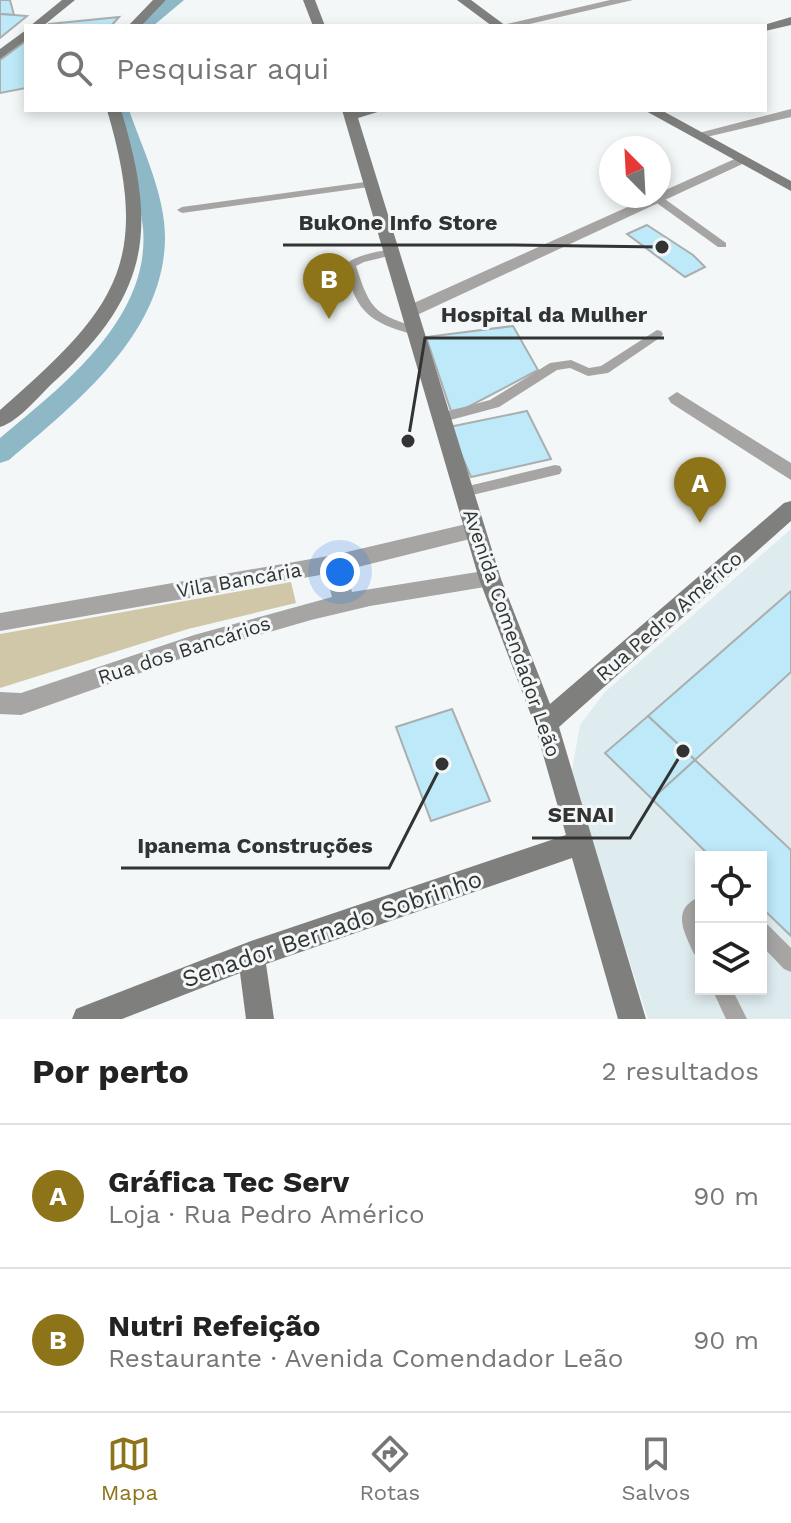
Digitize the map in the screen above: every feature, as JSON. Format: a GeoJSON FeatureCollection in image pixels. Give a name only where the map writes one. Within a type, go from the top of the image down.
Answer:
{"type":"FeatureCollection","features":[{"type":"Feature","properties":{"kind":"street"},"geometry":{"type":"LineString","coordinates":[[39,24],[69,0]]}},
{"type":"Feature","properties":{"kind":"street"},"geometry":{"type":"LineString","coordinates":[[136,24],[160,0]]}},
{"type":"Feature","properties":{"kind":"street"},"geometry":{"type":"LineString","coordinates":[[309,0],[318,24]]}},
{"type":"Feature","properties":{"kind":"street"},"geometry":{"type":"LineString","coordinates":[[463,0],[499,24]]}},
{"type":"Feature","properties":{"kind":"street"},"geometry":{"type":"LineString","coordinates":[[512,24],[627,0]]}},
{"type":"Feature","properties":{"kind":"street"},"geometry":{"type":"LineString","coordinates":[[767,27],[791,21]]}},
{"type":"Feature","properties":{"kind":"street"},"geometry":{"type":"LineString","coordinates":[[0,55],[24,36]]}},
{"type":"Feature","properties":{"kind":"street"},"geometry":{"type":"LineString","coordinates":[[0,420],[88,338],[113,304],[129,269],[135,248],[133,186],[114,112]]}},
{"type":"Feature","properties":{"kind":"street"},"geometry":{"type":"LineString","coordinates":[[655,112],[791,187]]}},
{"type":"Feature","properties":{"kind":"street","name":"Avenida Comendador Leão"},"geometry":{"type":"LineString","coordinates":[[350,113],[490,579],[546,723],[632,1019]]}},
{"type":"Feature","properties":{"kind":"street"},"geometry":{"type":"LineString","coordinates":[[698,135],[791,113]]}},
{"type":"Feature","properties":{"kind":"street"},"geometry":{"type":"LineString","coordinates":[[671,193],[744,160]]}},
{"type":"Feature","properties":{"kind":"street"},"geometry":{"type":"LineString","coordinates":[[415,322],[640,208]]}},
{"type":"Feature","properties":{"kind":"street"},"geometry":{"type":"LineString","coordinates":[[677,398],[791,473]]}},
{"type":"Feature","properties":{"kind":"street","name":"Rua Pedro Américo"},"geometry":{"type":"LineString","coordinates":[[546,723],[791,509]]}},
{"type":"Feature","properties":{"kind":"street","name":"Vila Bancária"},"geometry":{"type":"LineString","coordinates":[[0,622],[334,564],[475,530]]}},
{"type":"Feature","properties":{"kind":"street"},"geometry":{"type":"LineString","coordinates":[[334,564],[345,604]]}},
{"type":"Feature","properties":{"kind":"street","name":"Rua dos Bancários"},"geometry":{"type":"LineString","coordinates":[[7,707],[224,633],[420,586],[490,579]]}},
{"type":"Feature","properties":{"kind":"street","name":"Senador Bernado Sobrinho"},"geometry":{"type":"LineString","coordinates":[[86,1019],[251,955],[579,843]]}},
{"type":"Feature","properties":{"kind":"street"},"geometry":{"type":"LineString","coordinates":[[251,955],[260,1019]]}},
{"type":"Feature","properties":{"kind":"lane"},"geometry":{"type":"LineString","coordinates":[[182,210],[372,184]]}},
{"type":"Feature","properties":{"kind":"lane"},"geometry":{"type":"LineString","coordinates":[[671,208],[722,245]]}},
{"type":"Feature","properties":{"kind":"lane"},"geometry":{"type":"LineString","coordinates":[[393,252],[353,261],[350,265],[353,277],[361,302],[374,317],[415,322]]}},
{"type":"Feature","properties":{"kind":"lane"},"geometry":{"type":"LineString","coordinates":[[443,417],[494,404],[563,364],[588,372],[604,370],[657,334]]}},
{"type":"Feature","properties":{"kind":"lane"},"geometry":{"type":"LineString","coordinates":[[464,492],[555,470]]}},
{"type":"Feature","properties":{"kind":"lane"},"geometry":{"type":"LineString","coordinates":[[695,910],[691,914],[695,934]]}},
{"type":"Feature","properties":{"kind":"lane"},"geometry":{"type":"LineString","coordinates":[[767,938],[791,962]]}},
{"type":"Feature","properties":{"kind":"lane"},"geometry":{"type":"LineString","coordinates":[[725,995],[737,1019]]}},
{"type":"Feature","properties":{"kind":"shaded area"},"geometry":{"type":"Polygon","coordinates":[[[791,529],[791,1019],[648,1019],[571,776],[580,725],[605,692],[791,529]]]}},
{"type":"Feature","properties":{"kind":"shaded area"},"geometry":{"type":"Polygon","coordinates":[[[291,582],[296,603],[188,629],[0,688],[0,634],[291,582]]]}},
{"type":"Feature","properties":{"kind":"building"},"geometry":{"type":"Polygon","coordinates":[[[0,0],[10,0],[14,15],[0,14],[0,0]]]}},
{"type":"Feature","properties":{"kind":"building"},"geometry":{"type":"Polygon","coordinates":[[[0,14],[14,15],[27,16],[0,38],[0,14]]]}},
{"type":"Feature","properties":{"kind":"building"},"geometry":{"type":"Polygon","coordinates":[[[119,17],[113,24],[49,24],[119,17]]]}},
{"type":"Feature","properties":{"kind":"building"},"geometry":{"type":"Polygon","coordinates":[[[24,42],[24,88],[0,93],[0,60],[24,42]]]}},
{"type":"Feature","properties":{"kind":"building"},"geometry":{"type":"Polygon","coordinates":[[[647,225],[693,255],[705,267],[685,277],[627,234],[647,225]]]}},
{"type":"Feature","properties":{"kind":"building"},"geometry":{"type":"Polygon","coordinates":[[[513,326],[538,370],[466,408],[451,411],[426,337],[513,326]]]}},
{"type":"Feature","properties":{"kind":"building"},"geometry":{"type":"Polygon","coordinates":[[[527,411],[551,459],[471,477],[449,427],[527,411]]]}},
{"type":"Feature","properties":{"kind":"building"},"geometry":{"type":"Polygon","coordinates":[[[791,591],[791,672],[695,760],[648,716],[791,591]]]}},
{"type":"Feature","properties":{"kind":"building"},"geometry":{"type":"Polygon","coordinates":[[[452,709],[490,801],[431,821],[396,727],[452,709]]]}},
{"type":"Feature","properties":{"kind":"building"},"geometry":{"type":"Polygon","coordinates":[[[648,716],[695,760],[652,799],[605,753],[648,716]]]}},
{"type":"Feature","properties":{"kind":"building"},"geometry":{"type":"Polygon","coordinates":[[[695,760],[791,850],[791,936],[767,913],[767,851],[705,851],[652,799],[695,760]]]}},
{"type":"Feature","properties":{"kind":"waterway"},"geometry":{"type":"LineString","coordinates":[[146,24],[176,0]]}},
{"type":"Feature","properties":{"kind":"waterway"},"geometry":{"type":"LineString","coordinates":[[0,453],[100,361],[138,304],[150,274],[154,241],[151,212],[121,112]]}},
{"type":"Feature","properties":{"kind":"place","name":"BukOne Info Store"},"geometry":{"type":"Point","coordinates":[662,247]}},
{"type":"Feature","properties":{"kind":"place","name":"Nutri Refeição"},"geometry":{"type":"Point","coordinates":[329,319]}},
{"type":"Feature","properties":{"kind":"place","name":"Hospital da Mulher"},"geometry":{"type":"Point","coordinates":[408,441]}},
{"type":"Feature","properties":{"kind":"place","name":"Gráfica Tec Serv"},"geometry":{"type":"Point","coordinates":[700,523]}},
{"type":"Feature","properties":{"kind":"place","name":"SENAI"},"geometry":{"type":"Point","coordinates":[683,751]}},
{"type":"Feature","properties":{"kind":"place","name":"Ipanema Construções"},"geometry":{"type":"Point","coordinates":[442,764]}}]}
